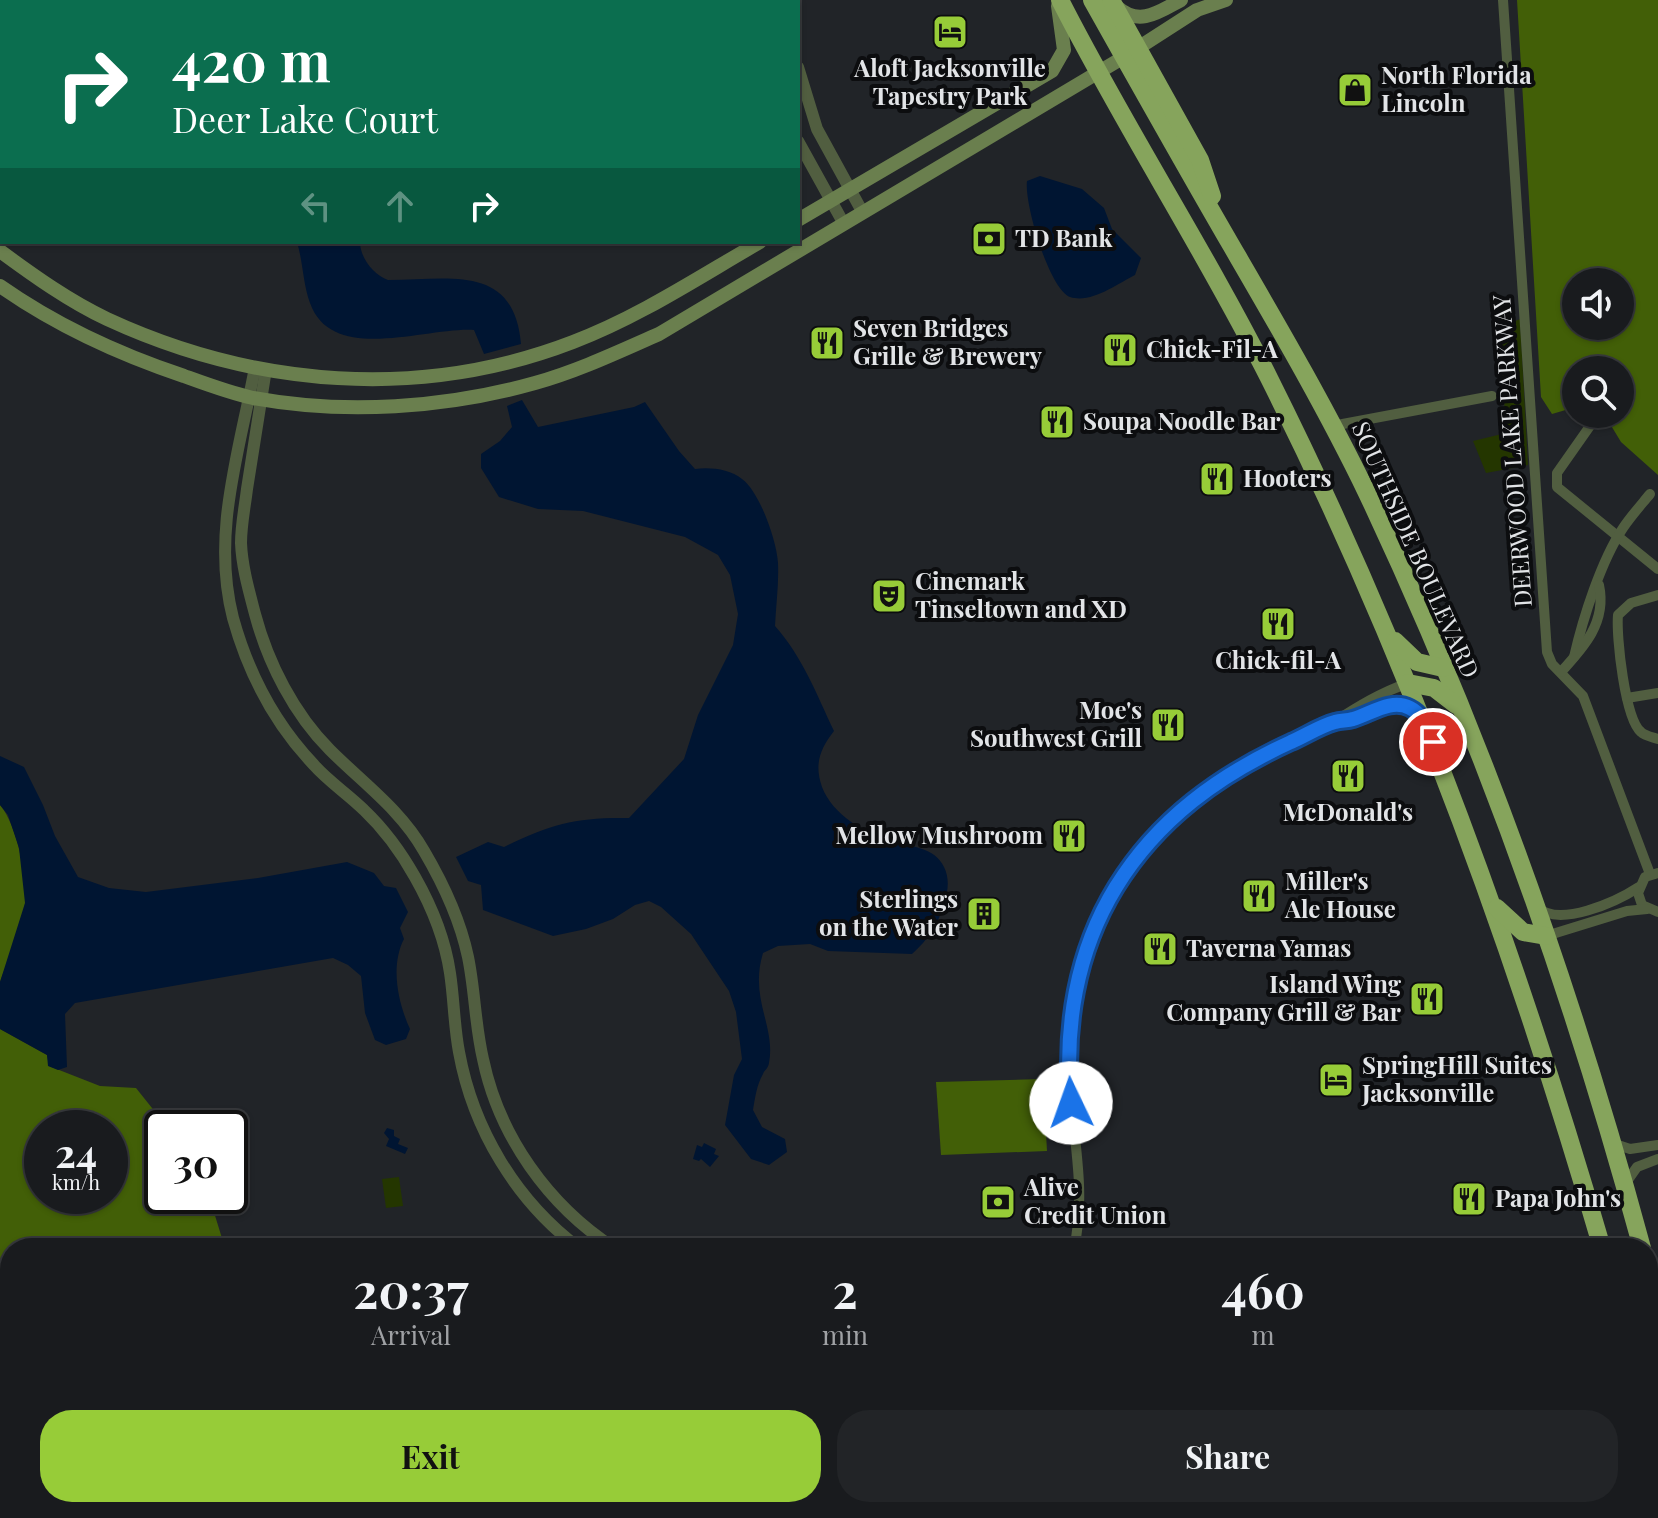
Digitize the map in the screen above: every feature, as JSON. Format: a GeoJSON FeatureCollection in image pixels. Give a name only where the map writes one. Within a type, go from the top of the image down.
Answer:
{"type":"FeatureCollection","features":[{"type":"Feature","properties":{"kind":"highway"},"geometry":{"type":"LineString","coordinates":[[1058,0],[1213,271],[1255,351],[1384,625],[1424,720],[1492,903],[1549,1068],[1599,1238]]}},
{"type":"Feature","properties":{"kind":"highway","name":"SOUTHSIDE BOULEVARD"},"geometry":{"type":"LineString","coordinates":[[1092,0],[1130,52],[1223,231],[1366,492],[1461,710],[1535,904],[1625,1184],[1639,1238]]}},
{"type":"Feature","properties":{"kind":"highway"},"geometry":{"type":"LineString","coordinates":[[1112,1],[1130,52]]}},
{"type":"Feature","properties":{"kind":"highway"},"geometry":{"type":"LineString","coordinates":[[1384,625],[1398,646],[1417,662],[1443,668]]}},
{"type":"Feature","properties":{"kind":"highway"},"geometry":{"type":"LineString","coordinates":[[1408,683],[1434,688],[1461,710]]}},
{"type":"Feature","properties":{"kind":"highway"},"geometry":{"type":"LineString","coordinates":[[1492,903],[1523,932],[1546,936]]}},
{"type":"Feature","properties":{"kind":"main road"},"geometry":{"type":"LineString","coordinates":[[800,219],[1052,71],[1064,50],[1058,0]]}},
{"type":"Feature","properties":{"kind":"main road"},"geometry":{"type":"LineString","coordinates":[[1112,1],[1126,15],[1140,18],[1151,16],[1181,0]]}},
{"type":"Feature","properties":{"kind":"main road"},"geometry":{"type":"LineString","coordinates":[[0,286],[95,343],[256,398],[348,407],[431,403],[535,383],[584,367],[659,334],[1197,10],[1225,0]]}},
{"type":"Feature","properties":{"kind":"main road"},"geometry":{"type":"LineString","coordinates":[[0,251],[46,284],[105,318],[190,352],[332,380],[385,380],[511,361],[574,342],[649,306],[757,244]]}},
{"type":"Feature","properties":{"kind":"street","name":"DEERWOOD LAKE PARKWAY"},"geometry":{"type":"LineString","coordinates":[[1503,0],[1545,637],[1552,664],[1583,696],[1654,873]]}},
{"type":"Feature","properties":{"kind":"street"},"geometry":{"type":"LineString","coordinates":[[800,74],[814,121],[863,213]]}},
{"type":"Feature","properties":{"kind":"street"},"geometry":{"type":"LineString","coordinates":[[800,145],[844,224]]}},
{"type":"Feature","properties":{"kind":"street"},"geometry":{"type":"LineString","coordinates":[[260,368],[241,541],[248,587],[273,665],[306,723],[336,756],[394,809],[415,837],[450,899],[468,957],[482,1057],[498,1109],[531,1168],[569,1212],[602,1238]]}},
{"type":"Feature","properties":{"kind":"street"},"geometry":{"type":"LineString","coordinates":[[1332,426],[1492,396]]}},
{"type":"Feature","properties":{"kind":"street"},"geometry":{"type":"LineString","coordinates":[[256,398],[228,497],[224,540],[233,616],[245,655],[275,715],[300,750],[333,784],[364,809],[398,849],[428,901],[450,971],[461,1061],[475,1112],[513,1182],[565,1238]]}},
{"type":"Feature","properties":{"kind":"street"},"geometry":{"type":"LineString","coordinates":[[1589,428],[1557,473],[1557,487],[1658,569]]}},
{"type":"Feature","properties":{"kind":"street"},"geometry":{"type":"LineString","coordinates":[[1574,657],[1608,555],[1618,536],[1650,494]]}},
{"type":"Feature","properties":{"kind":"street"},"geometry":{"type":"LineString","coordinates":[[1561,672],[1593,635],[1602,598],[1598,583]]}},
{"type":"Feature","properties":{"kind":"street"},"geometry":{"type":"LineString","coordinates":[[1658,595],[1631,603],[1618,615],[1617,633],[1627,698],[1635,724],[1641,733],[1658,739]]}},
{"type":"Feature","properties":{"kind":"street"},"geometry":{"type":"LineString","coordinates":[[1586,616],[1598,617]]}},
{"type":"Feature","properties":{"kind":"street"},"geometry":{"type":"LineString","coordinates":[[245,655],[268,652]]}},
{"type":"Feature","properties":{"kind":"street"},"geometry":{"type":"LineString","coordinates":[[254,676],[273,665]]}},
{"type":"Feature","properties":{"kind":"street"},"geometry":{"type":"LineString","coordinates":[[1075,1238],[1079,1199],[1068,1075],[1070,1022],[1081,970],[1101,915],[1151,839],[1206,789],[1251,761],[1334,722],[1353,707],[1408,683]]}},
{"type":"Feature","properties":{"kind":"street"},"geometry":{"type":"LineString","coordinates":[[1627,698],[1658,693]]}},
{"type":"Feature","properties":{"kind":"street"},"geometry":{"type":"LineString","coordinates":[[1334,722],[1355,719],[1382,707],[1397,705],[1409,707],[1424,720]]}},
{"type":"Feature","properties":{"kind":"street"},"geometry":{"type":"LineString","coordinates":[[364,809],[376,793]]}},
{"type":"Feature","properties":{"kind":"street"},"geometry":{"type":"LineString","coordinates":[[1535,904],[1547,914],[1564,916],[1620,898],[1654,873]]}},
{"type":"Feature","properties":{"kind":"street"},"geometry":{"type":"LineString","coordinates":[[1639,887],[1639,899],[1652,910]]}},
{"type":"Feature","properties":{"kind":"street"},"geometry":{"type":"LineString","coordinates":[[1546,936],[1627,911],[1652,910]]}},
{"type":"Feature","properties":{"kind":"street"},"geometry":{"type":"LineString","coordinates":[[461,1061],[482,1057]]}},
{"type":"Feature","properties":{"kind":"street"},"geometry":{"type":"LineString","coordinates":[[1612,1143],[1630,1149],[1658,1145]]}},
{"type":"Feature","properties":{"kind":"street"},"geometry":{"type":"LineString","coordinates":[[1625,1184],[1637,1167],[1658,1159]]}},
{"type":"Feature","properties":{"kind":"green space"},"geometry":{"type":"Polygon","coordinates":[[[1517,0],[1658,0],[1658,475],[1621,442],[1612,428],[1634,428],[1634,356],[1562,356],[1562,411],[1552,414],[1541,397],[1517,0]]]}},
{"type":"Feature","properties":{"kind":"green space"},"geometry":{"type":"Polygon","coordinates":[[[1520,319],[1528,465],[1486,473],[1473,441],[1506,433],[1500,328],[1520,319]]]}},
{"type":"Feature","properties":{"kind":"green space"},"geometry":{"type":"Polygon","coordinates":[[[0,805],[16,838],[25,903],[22,922],[0,982],[0,805]]]}},
{"type":"Feature","properties":{"kind":"green space"},"geometry":{"type":"Polygon","coordinates":[[[0,1029],[47,1055],[49,1066],[100,1086],[136,1088],[154,1110],[144,1110],[144,1214],[215,1214],[222,1238],[0,1238],[0,1029]]]}},
{"type":"Feature","properties":{"kind":"green space"},"geometry":{"type":"Polygon","coordinates":[[[1043,1079],[1047,1151],[941,1155],[936,1082],[1043,1079]]]}},
{"type":"Feature","properties":{"kind":"green space"},"geometry":{"type":"Polygon","coordinates":[[[399,1177],[403,1206],[386,1208],[382,1179],[399,1177]]]}},
{"type":"Feature","properties":{"kind":"water"},"geometry":{"type":"Polygon","coordinates":[[[1040,176],[1082,189],[1104,208],[1112,229],[1141,258],[1135,275],[1086,298],[1070,297],[1062,291],[1046,263],[1027,192],[1027,181],[1040,176]]]}},
{"type":"Feature","properties":{"kind":"water"},"geometry":{"type":"Polygon","coordinates":[[[298,244],[360,244],[369,265],[388,280],[455,279],[492,288],[506,300],[516,318],[521,344],[484,354],[474,330],[382,339],[338,333],[321,322],[310,303],[298,244]]]}},
{"type":"Feature","properties":{"kind":"water"},"geometry":{"type":"Polygon","coordinates":[[[522,400],[538,427],[645,402],[695,469],[726,471],[749,485],[766,518],[777,554],[775,626],[801,663],[834,731],[825,744],[819,764],[820,779],[827,797],[860,828],[935,855],[946,872],[947,890],[939,917],[928,937],[912,954],[828,951],[810,944],[778,946],[763,953],[759,984],[770,1050],[769,1065],[759,1082],[753,1110],[762,1127],[785,1139],[787,1152],[769,1165],[751,1159],[725,1125],[734,1075],[742,1059],[736,1012],[729,991],[691,934],[661,907],[649,901],[586,929],[553,936],[483,910],[481,885],[468,881],[456,857],[488,842],[504,847],[564,824],[629,818],[684,759],[698,715],[733,645],[738,614],[730,575],[718,555],[685,537],[583,511],[538,509],[499,497],[481,468],[481,454],[500,441],[512,427],[507,406],[522,400]]]}},
{"type":"Feature","properties":{"kind":"water"},"geometry":{"type":"Polygon","coordinates":[[[0,756],[24,767],[55,836],[78,877],[109,888],[146,892],[258,878],[347,862],[374,873],[384,886],[396,888],[408,912],[400,928],[404,939],[397,961],[399,996],[410,1029],[406,1039],[386,1045],[375,1040],[365,1013],[361,976],[333,958],[75,1003],[65,1014],[67,1067],[58,1070],[48,1066],[47,1055],[0,1029],[0,982],[25,903],[19,848],[8,815],[0,805],[0,756]]]}},
{"type":"Feature","properties":{"kind":"water"},"geometry":{"type":"Polygon","coordinates":[[[387,1128],[394,1130],[394,1136],[400,1139],[398,1144],[408,1148],[405,1154],[386,1146],[389,1139],[384,1133],[387,1128]]]}},
{"type":"Feature","properties":{"kind":"water"},"geometry":{"type":"Polygon","coordinates":[[[704,1143],[716,1149],[714,1154],[719,1156],[710,1167],[701,1159],[693,1159],[697,1145],[702,1147],[704,1143]]]}},
{"type":"Feature","properties":{"kind":"place","name":"Aloft Jacksonville Tapestry Park"},"geometry":{"type":"Point","coordinates":[950,32]}},
{"type":"Feature","properties":{"kind":"place","name":"North Florida Lincoln"},"geometry":{"type":"Point","coordinates":[1355,90]}},
{"type":"Feature","properties":{"kind":"place","name":"TD Bank"},"geometry":{"type":"Point","coordinates":[989,239]}},
{"type":"Feature","properties":{"kind":"place","name":"Seven Bridges Grille & Brewery"},"geometry":{"type":"Point","coordinates":[827,343]}},
{"type":"Feature","properties":{"kind":"place","name":"Chick-Fil-A"},"geometry":{"type":"Point","coordinates":[1120,350]}},
{"type":"Feature","properties":{"kind":"place","name":"Soupa Noodle Bar"},"geometry":{"type":"Point","coordinates":[1057,422]}},
{"type":"Feature","properties":{"kind":"place","name":"Hooters"},"geometry":{"type":"Point","coordinates":[1217,479]}},
{"type":"Feature","properties":{"kind":"place","name":"Cinemark Tinseltown and XD"},"geometry":{"type":"Point","coordinates":[889,596]}},
{"type":"Feature","properties":{"kind":"place","name":"Chick-fil-A"},"geometry":{"type":"Point","coordinates":[1278,624]}},
{"type":"Feature","properties":{"kind":"place","name":"Moe's Southwest Grill"},"geometry":{"type":"Point","coordinates":[1168,725]}},
{"type":"Feature","properties":{"kind":"place","name":"McDonald's"},"geometry":{"type":"Point","coordinates":[1348,776]}},
{"type":"Feature","properties":{"kind":"place","name":"Mellow Mushroom"},"geometry":{"type":"Point","coordinates":[1069,836]}},
{"type":"Feature","properties":{"kind":"place","name":"Miller's Ale House"},"geometry":{"type":"Point","coordinates":[1259,896]}},
{"type":"Feature","properties":{"kind":"place","name":"Sterlings on the Water"},"geometry":{"type":"Point","coordinates":[984,914]}},
{"type":"Feature","properties":{"kind":"place","name":"Taverna Yamas"},"geometry":{"type":"Point","coordinates":[1160,949]}},
{"type":"Feature","properties":{"kind":"place","name":"Island Wing Company Grill & Bar"},"geometry":{"type":"Point","coordinates":[1427,999]}},
{"type":"Feature","properties":{"kind":"place","name":"SpringHill Suites Jacksonville"},"geometry":{"type":"Point","coordinates":[1336,1080]}},
{"type":"Feature","properties":{"kind":"place","name":"Papa John's"},"geometry":{"type":"Point","coordinates":[1469,1199]}},
{"type":"Feature","properties":{"kind":"place","name":"Alive Credit Union"},"geometry":{"type":"Point","coordinates":[998,1202]}},
{"type":"Feature","properties":{"kind":"route"},"geometry":{"type":"LineString","coordinates":[[1071,1103],[1068,1075],[1070,1022],[1090,942],[1115,888],[1166,823],[1206,789],[1251,761],[1334,722],[1355,719],[1382,707],[1403,705],[1415,710],[1424,720],[1433,742]]}}]}
